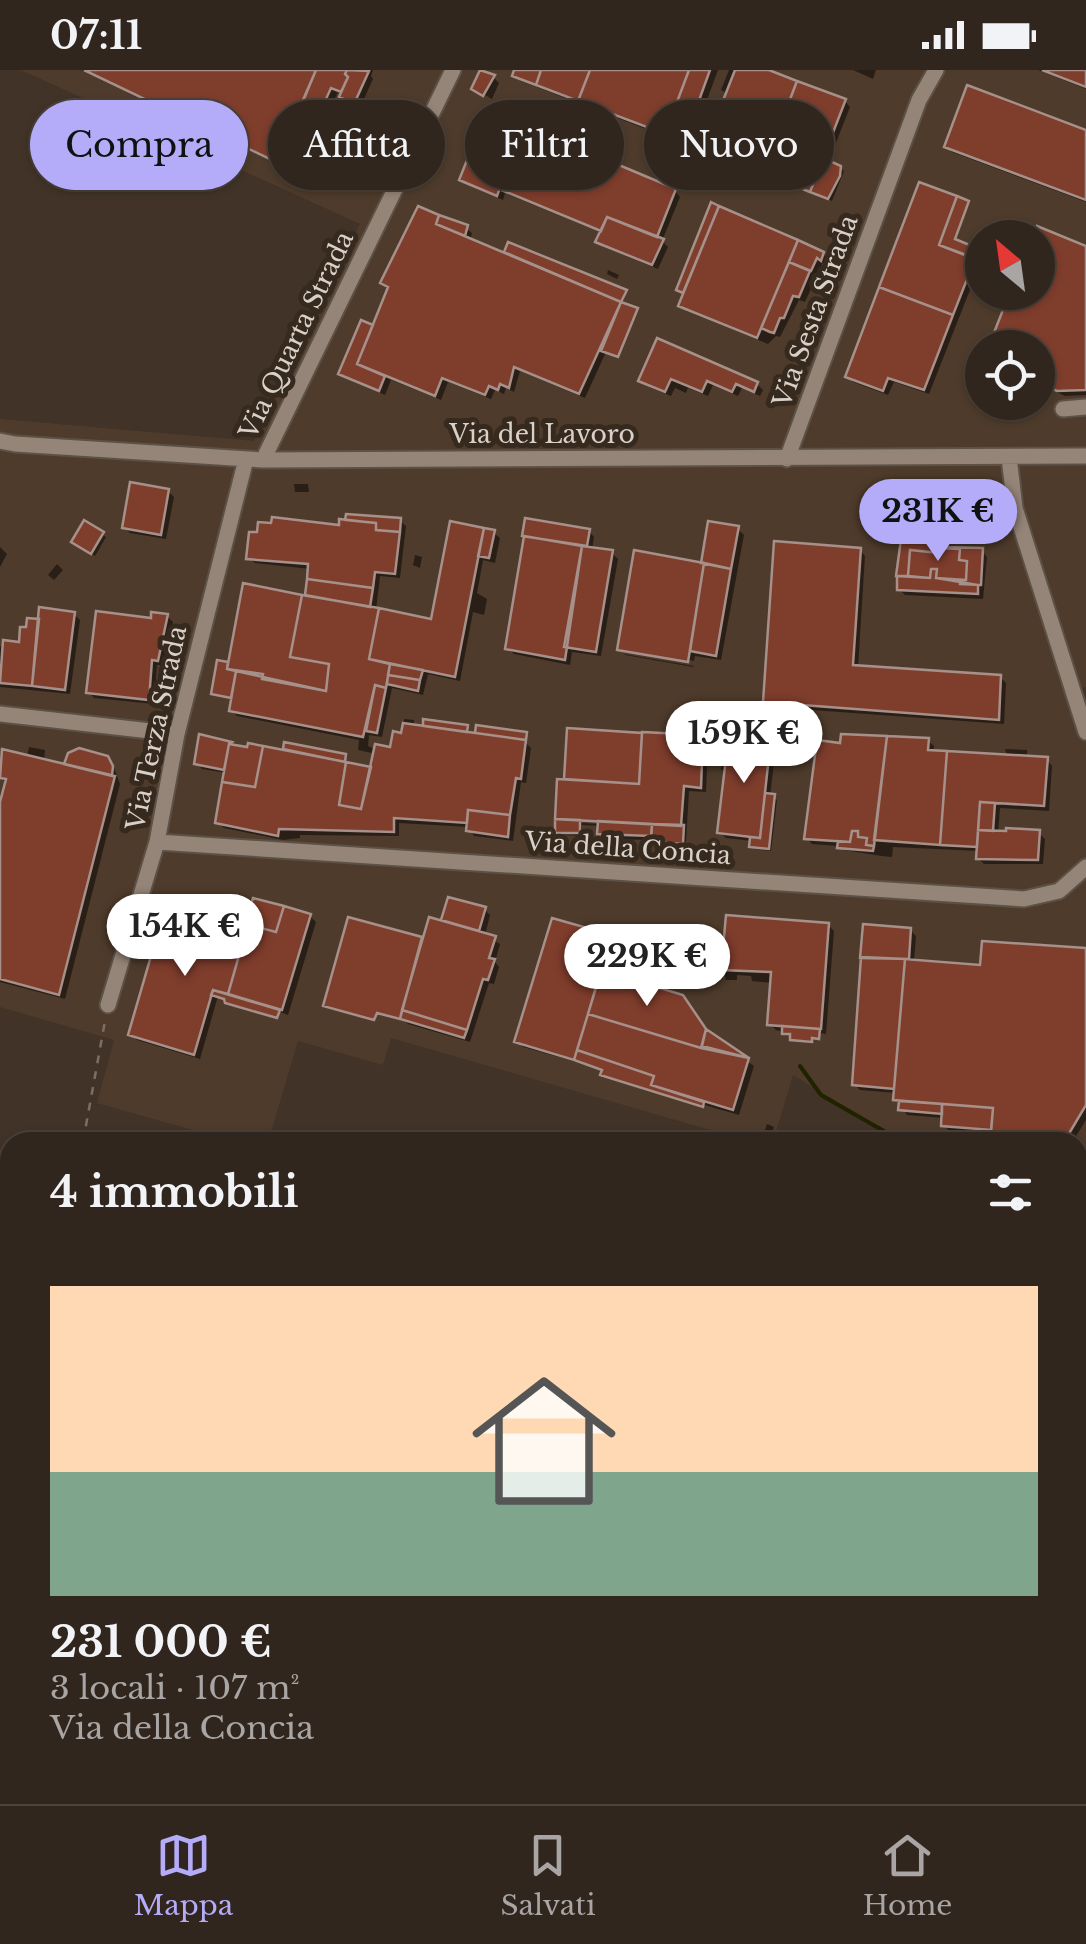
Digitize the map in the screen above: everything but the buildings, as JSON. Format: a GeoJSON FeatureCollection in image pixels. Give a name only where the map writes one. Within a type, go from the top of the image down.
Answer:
{"type":"FeatureCollection","features":[{"type":"Feature","properties":{"kind":"street","name":"Via Quarta Strada"},"geometry":{"type":"LineString","coordinates":[[263,460],[453,70]]}},
{"type":"Feature","properties":{"kind":"street","name":"Via Sesta Strada"},"geometry":{"type":"LineString","coordinates":[[787,459],[919,100],[936,70]]}},
{"type":"Feature","properties":{"kind":"street"},"geometry":{"type":"LineString","coordinates":[[1063,409],[1086,407]]}},
{"type":"Feature","properties":{"kind":"street","name":"Via del Lavoro"},"geometry":{"type":"LineString","coordinates":[[0,441],[246,460],[1086,456]]}},
{"type":"Feature","properties":{"kind":"street"},"geometry":{"type":"LineString","coordinates":[[1009,457],[1015,508],[1086,732]]}},
{"type":"Feature","properties":{"kind":"street","name":"Via Terza Strada"},"geometry":{"type":"LineString","coordinates":[[108,1005],[157,842],[177,734],[246,460]]}},
{"type":"Feature","properties":{"kind":"street"},"geometry":{"type":"LineString","coordinates":[[0,714],[177,734]]}},
{"type":"Feature","properties":{"kind":"street","name":"Via della Concia"},"geometry":{"type":"LineString","coordinates":[[157,842],[1024,900],[1058,891],[1086,867]]}},
{"type":"Feature","properties":{"kind":"path"},"geometry":{"type":"LineString","coordinates":[[85,1132],[108,1005]]}},
{"type":"Feature","properties":{"kind":"shaded area"},"geometry":{"type":"Polygon","coordinates":[[[21,70],[1086,70],[1086,687],[1081,688],[1086,703],[1086,1132],[889,1132],[793,1075],[776,1132],[717,1132],[391,1038],[383,1065],[298,1041],[271,1132],[200,1132],[97,1103],[114,1040],[0,1007],[0,419],[254,441],[360,224],[285,190],[445,190],[445,100],[268,100],[268,182],[248,173],[248,100],[87,100],[21,70]]]}},
{"type":"Feature","properties":{"kind":"waterway"},"geometry":{"type":"LineString","coordinates":[[800,1066],[821,1095],[886,1132]]}}]}
